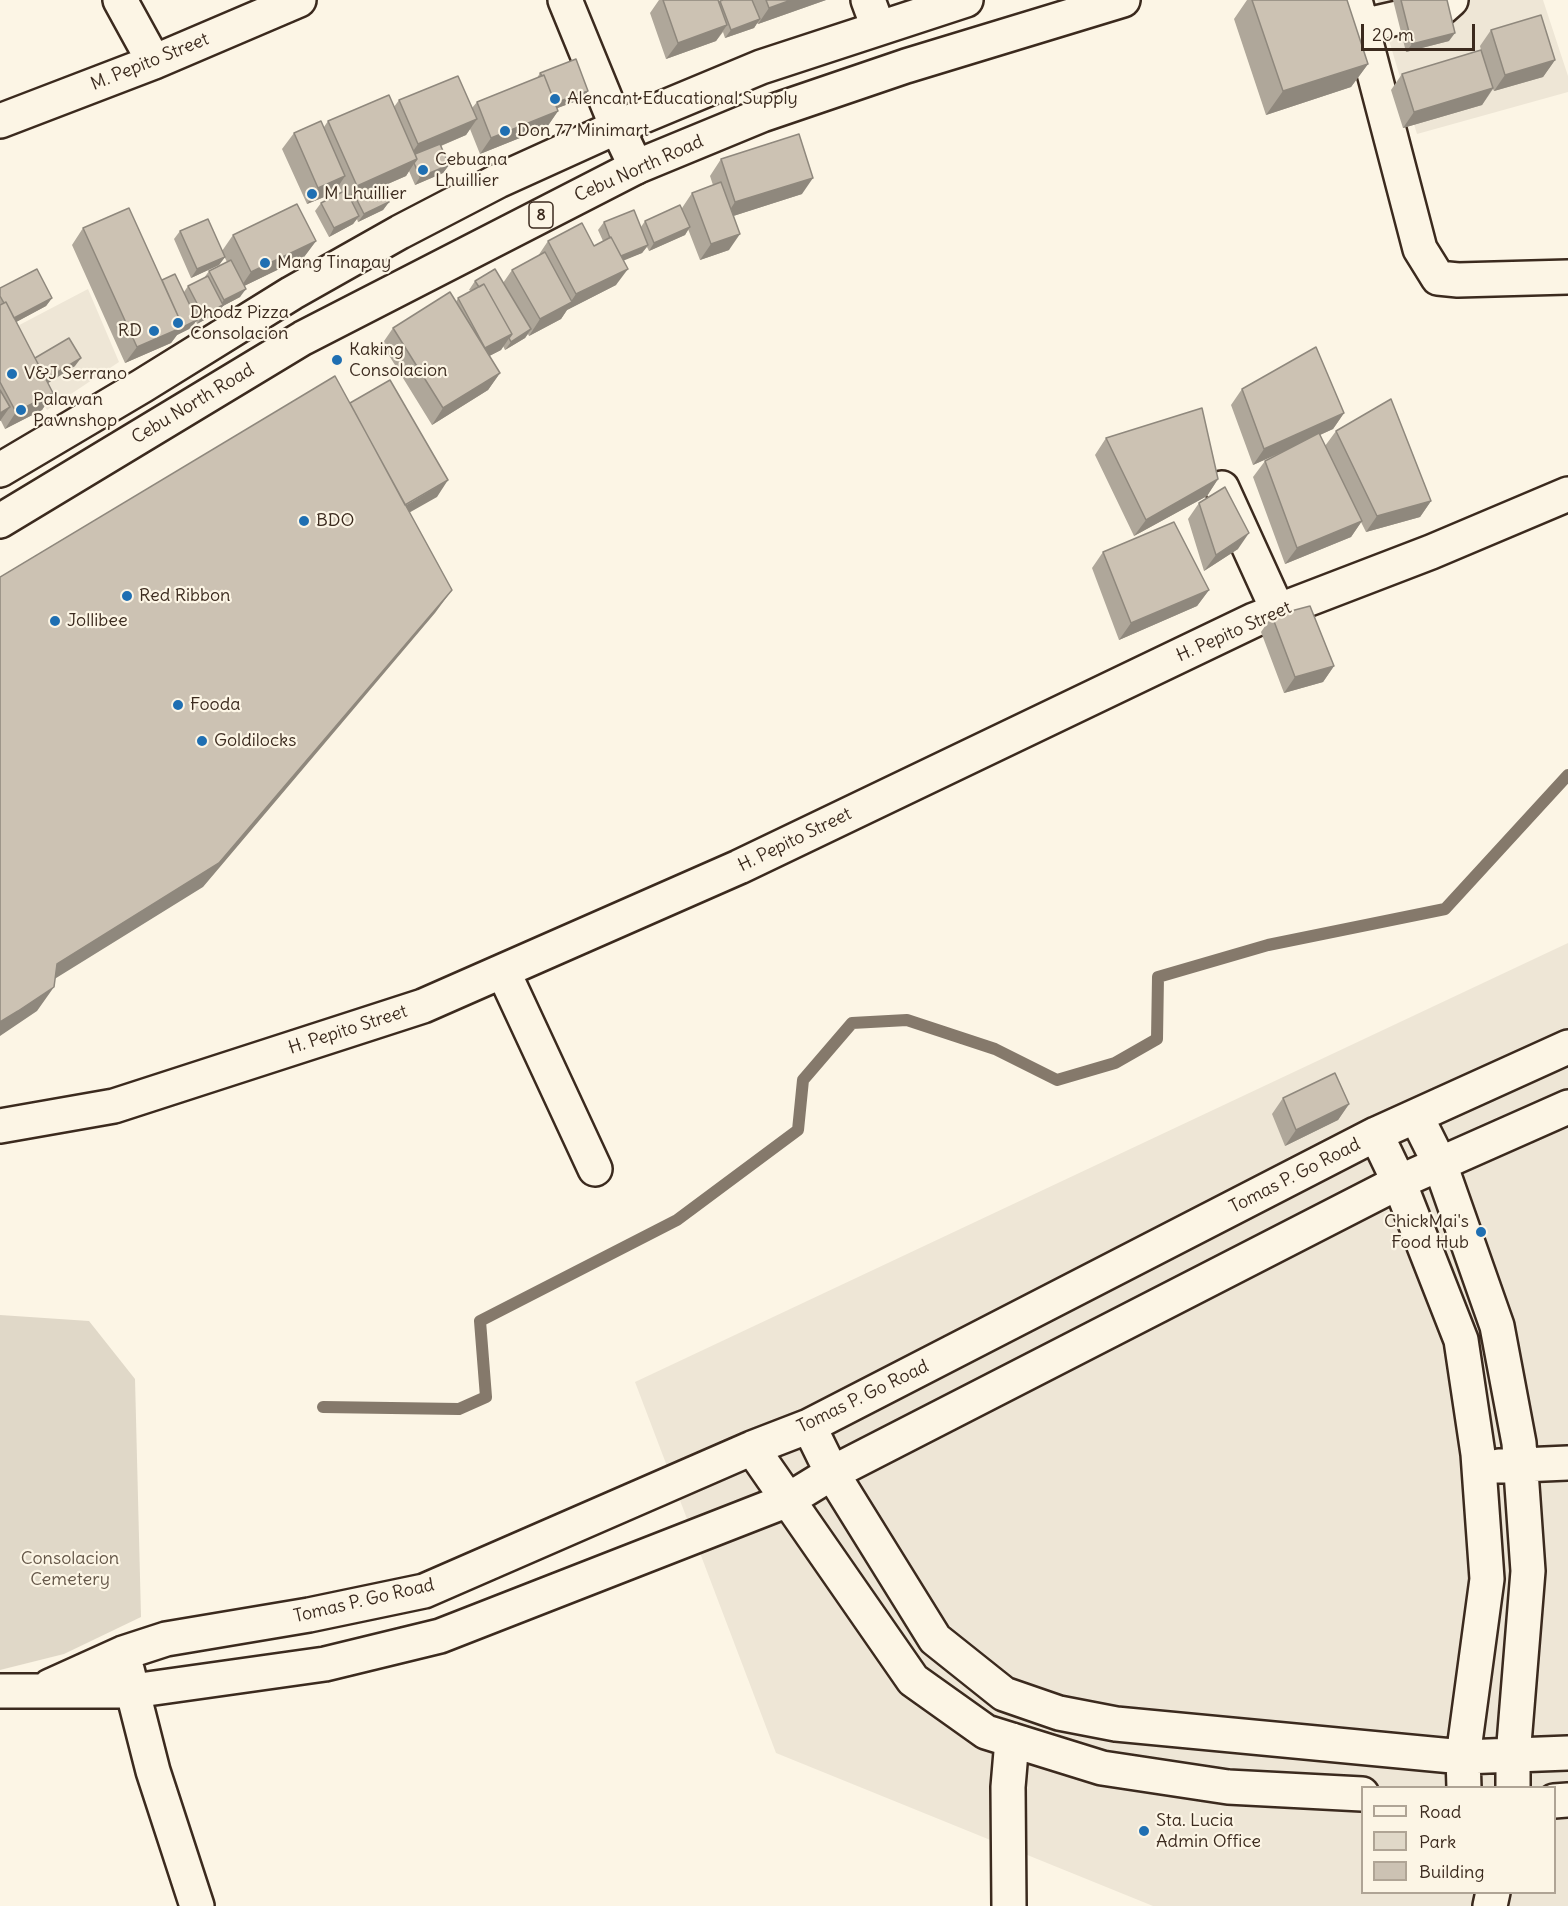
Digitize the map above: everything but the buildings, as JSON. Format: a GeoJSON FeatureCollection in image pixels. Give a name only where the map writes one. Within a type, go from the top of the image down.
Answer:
{"type":"FeatureCollection","features":[{"type":"Feature","properties":{"kind":"street"},"geometry":{"type":"LineString","coordinates":[[120,0],[154,62]]}},
{"type":"Feature","properties":{"kind":"street","name":"M. Pepito Street"},"geometry":{"type":"LineString","coordinates":[[0,121],[154,62],[299,0]]}},
{"type":"Feature","properties":{"kind":"street"},"geometry":{"type":"LineString","coordinates":[[565,0],[617,127],[636,167]]}},
{"type":"Feature","properties":{"kind":"street"},"geometry":{"type":"LineString","coordinates":[[0,470],[292,293],[400,232],[498,181],[617,127],[760,67],[873,14],[966,0]]}},
{"type":"Feature","properties":{"kind":"street","name":"Cebu North Road"},"geometry":{"type":"LineString","coordinates":[[0,521],[303,338],[636,167],[762,115],[906,66],[1123,0]]}},
{"type":"Feature","properties":{"kind":"street"},"geometry":{"type":"LineString","coordinates":[[1451,0],[1442,8],[1358,13],[1420,249],[1438,278],[1458,280],[1568,277]]}},
{"type":"Feature","properties":{"kind":"street"},"geometry":{"type":"LineString","coordinates":[[1222,488],[1278,611]]}},
{"type":"Feature","properties":{"kind":"street","name":"H. Pepito Street"},"geometry":{"type":"LineString","coordinates":[[0,1126],[114,1106],[423,1005],[739,867],[1232,631],[1431,552],[1568,494]]}},
{"type":"Feature","properties":{"kind":"street"},"geometry":{"type":"LineString","coordinates":[[503,971],[595,1169]]}},
{"type":"Feature","properties":{"kind":"street","name":"Tomas P. Go Road"},"geometry":{"type":"LineString","coordinates":[[37,1692],[123,1653],[166,1639],[309,1615],[424,1591],[752,1448],[809,1426],[1376,1134],[1568,1047]]}},
{"type":"Feature","properties":{"kind":"street","name":"Tomas P. Go Road"},"geometry":{"type":"LineString","coordinates":[[0,1691],[133,1691],[325,1664],[440,1636],[788,1500],[832,1473],[1399,1182],[1568,1107]]}},
{"type":"Feature","properties":{"kind":"street"},"geometry":{"type":"LineString","coordinates":[[1416,1116],[1440,1164],[1497,1326],[1519,1443],[1528,1571],[1513,1772]]}},
{"type":"Feature","properties":{"kind":"street"},"geometry":{"type":"LineString","coordinates":[[1376,1134],[1399,1182],[1461,1340],[1479,1468],[1487,1579],[1463,1772]]}},
{"type":"Feature","properties":{"kind":"street"},"geometry":{"type":"LineString","coordinates":[[809,1426],[832,1473],[935,1639],[1004,1694],[1059,1713],[1116,1724],[1463,1772],[1513,1772],[1568,1753]]}},
{"type":"Feature","properties":{"kind":"street"},"geometry":{"type":"LineString","coordinates":[[752,1448],[913,1680],[986,1732],[1102,1768],[1228,1787],[1361,1794]]}},
{"type":"Feature","properties":{"kind":"street"},"geometry":{"type":"LineString","coordinates":[[1479,1468],[1568,1463]]}},
{"type":"Feature","properties":{"kind":"street"},"geometry":{"type":"LineString","coordinates":[[123,1653],[153,1772],[197,1906]]}},
{"type":"Feature","properties":{"kind":"street"},"geometry":{"type":"LineString","coordinates":[[1009,1906],[1008,1787],[1012,1740]]}},
{"type":"Feature","properties":{"kind":"shaded area"},"geometry":{"type":"Polygon","coordinates":[[[1377,0],[1543,0],[1568,76],[1568,92],[1417,134],[1377,0]]]}},
{"type":"Feature","properties":{"kind":"shaded area"},"geometry":{"type":"Polygon","coordinates":[[[88,289],[119,362],[47,410],[6,332],[88,289]]]}},
{"type":"Feature","properties":{"kind":"shaded area"},"geometry":{"type":"Polygon","coordinates":[[[1568,943],[1568,1906],[1153,1906],[776,1753],[635,1382],[1568,943]]]}},
{"type":"Feature","properties":{"kind":"green space","name":"Consolacion Cemetery"},"geometry":{"type":"Polygon","coordinates":[[[0,1315],[89,1321],[135,1379],[141,1617],[64,1654],[0,1670],[0,1315]]]}},
{"type":"Feature","properties":{"kind":"waterway"},"geometry":{"type":"LineString","coordinates":[[323,1407],[459,1409],[486,1397],[480,1321],[677,1220],[798,1130],[803,1080],[852,1023],[907,1020],[995,1049],[1057,1080],[1115,1063],[1157,1039],[1158,977],[1268,945],[1445,909],[1568,775]]}},
{"type":"Feature","properties":{"kind":"place","name":"Alencant Educational Supply"},"geometry":{"type":"Point","coordinates":[555,99]}},
{"type":"Feature","properties":{"kind":"place","name":"Don 77 Minimart"},"geometry":{"type":"Point","coordinates":[505,131]}},
{"type":"Feature","properties":{"kind":"place","name":"Cebuana Lhuillier"},"geometry":{"type":"Point","coordinates":[423,170]}},
{"type":"Feature","properties":{"kind":"place","name":"M Lhuillier"},"geometry":{"type":"Point","coordinates":[312,194]}},
{"type":"Feature","properties":{"kind":"place","name":"Mang Tinapay"},"geometry":{"type":"Point","coordinates":[265,263]}},
{"type":"Feature","properties":{"kind":"place","name":"Dhodz Pizza Consolacion"},"geometry":{"type":"Point","coordinates":[178,323]}},
{"type":"Feature","properties":{"kind":"place","name":"RD"},"geometry":{"type":"Point","coordinates":[154,331]}},
{"type":"Feature","properties":{"kind":"place","name":"Kaking Consolacion"},"geometry":{"type":"Point","coordinates":[337,360]}},
{"type":"Feature","properties":{"kind":"place","name":"V&J Serrano"},"geometry":{"type":"Point","coordinates":[12,374]}},
{"type":"Feature","properties":{"kind":"place","name":"Palawan Pawnshop"},"geometry":{"type":"Point","coordinates":[21,410]}},
{"type":"Feature","properties":{"kind":"place","name":"BDO"},"geometry":{"type":"Point","coordinates":[304,521]}},
{"type":"Feature","properties":{"kind":"place","name":"Red Ribbon"},"geometry":{"type":"Point","coordinates":[127,596]}},
{"type":"Feature","properties":{"kind":"place","name":"Jollibee"},"geometry":{"type":"Point","coordinates":[55,621]}},
{"type":"Feature","properties":{"kind":"place","name":"Fooda"},"geometry":{"type":"Point","coordinates":[178,705]}},
{"type":"Feature","properties":{"kind":"place","name":"Goldilocks"},"geometry":{"type":"Point","coordinates":[202,741]}},
{"type":"Feature","properties":{"kind":"place","name":"ChickMai's Food Hub"},"geometry":{"type":"Point","coordinates":[1481,1232]}},
{"type":"Feature","properties":{"kind":"place","name":"Sta. Lucia Admin Office"},"geometry":{"type":"Point","coordinates":[1144,1831]}}]}
